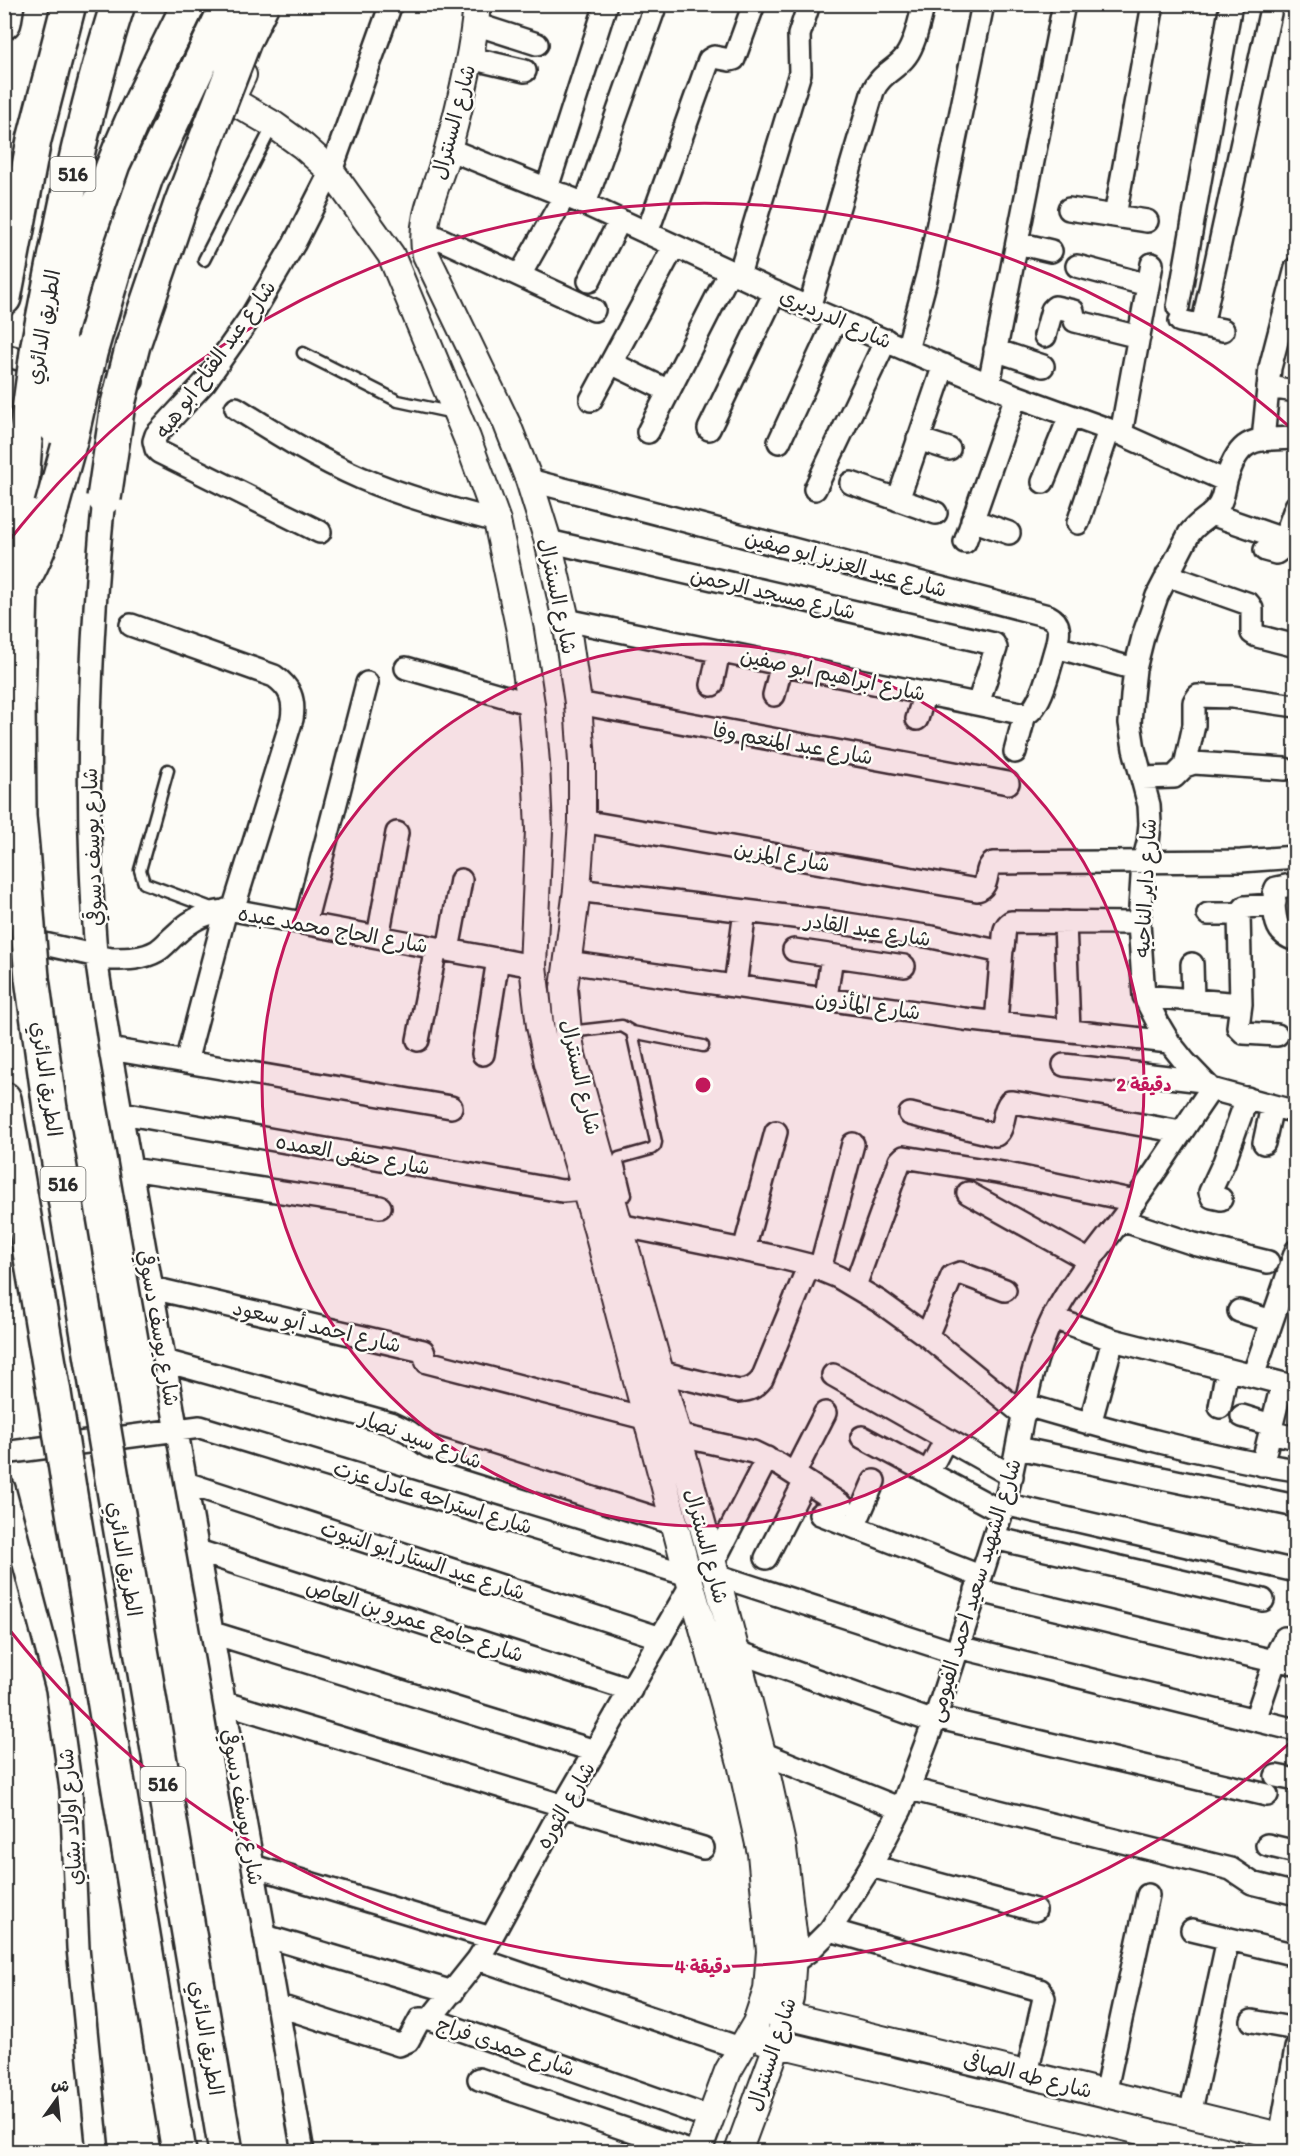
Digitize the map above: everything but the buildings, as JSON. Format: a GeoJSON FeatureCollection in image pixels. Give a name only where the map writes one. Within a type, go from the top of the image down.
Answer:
{"type":"FeatureCollection","features":[{"type":"Feature","properties":{"kind":"highway"},"geometry":{"type":"LineString","coordinates":[[4,22],[8,4]]}},
{"type":"Feature","properties":{"kind":"highway","name":"الطريق الدائري"},"geometry":{"type":"LineString","coordinates":[[4,298],[34,140],[69,4]]}},
{"type":"Feature","properties":{"kind":"highway","name":"الطريق الدائري"},"geometry":{"type":"LineString","coordinates":[[118,4],[85,122],[59,233],[52,347],[25,441],[20,513],[19,816],[32,978],[50,1109],[226,2151]]}},
{"type":"Feature","properties":{"kind":"highway"},"geometry":{"type":"LineString","coordinates":[[52,506],[52,347],[116,160],[189,4]]}},
{"type":"Feature","properties":{"kind":"highway"},"geometry":{"type":"LineString","coordinates":[[21,585],[35,560],[45,534],[71,437],[90,353],[117,260],[146,177],[228,4]]}},
{"type":"Feature","properties":{"kind":"highway"},"geometry":{"type":"LineString","coordinates":[[104,498],[118,404],[133,345],[182,204],[244,41],[262,4]]}},
{"type":"Feature","properties":{"kind":"highway","name":"الطريق الدائري"},"geometry":{"type":"LineString","coordinates":[[4,1099],[179,2151]]}},
{"type":"Feature","properties":{"kind":"street"},"geometry":{"type":"LineString","coordinates":[[4,355],[120,387],[127,386],[132,381],[162,281],[231,100],[276,4]]}},
{"type":"Feature","properties":{"kind":"street"},"geometry":{"type":"LineString","coordinates":[[331,171],[391,4]]}},
{"type":"Feature","properties":{"kind":"street"},"geometry":{"type":"LineString","coordinates":[[520,275],[556,191],[606,4]]}},
{"type":"Feature","properties":{"kind":"street"},"geometry":{"type":"LineString","coordinates":[[585,204],[656,4]]}},
{"type":"Feature","properties":{"kind":"street"},"geometry":{"type":"LineString","coordinates":[[647,233],[710,60],[714,57],[734,59],[754,4]]}},
{"type":"Feature","properties":{"kind":"street"},"geometry":{"type":"LineString","coordinates":[[648,432],[734,273],[800,73],[799,35],[809,4]]}},
{"type":"Feature","properties":{"kind":"street"},"geometry":{"type":"LineString","coordinates":[[809,308],[873,91],[878,80],[906,56],[924,4]]}},
{"type":"Feature","properties":{"kind":"street"},"geometry":{"type":"LineString","coordinates":[[907,350],[928,272],[983,4]]}},
{"type":"Feature","properties":{"kind":"street"},"geometry":{"type":"LineString","coordinates":[[989,384],[1064,4]]}},
{"type":"Feature","properties":{"kind":"street"},"geometry":{"type":"LineString","coordinates":[[1115,216],[1153,4]]}},
{"type":"Feature","properties":{"kind":"street"},"geometry":{"type":"LineString","coordinates":[[1223,330],[1202,326],[1179,314],[1231,4]]}},
{"type":"Feature","properties":{"kind":"street"},"geometry":{"type":"LineString","coordinates":[[1202,326],[1272,4]]}},
{"type":"Feature","properties":{"kind":"street"},"geometry":{"type":"LineString","coordinates":[[476,14],[537,44]]}},
{"type":"Feature","properties":{"kind":"street","name":"شارع السنترال"},"geometry":{"type":"LineString","coordinates":[[476,14],[470,57],[448,149],[423,236],[426,255],[507,424],[529,480],[548,541],[566,620],[578,703],[582,762],[582,821],[577,890],[564,988],[568,1032],[572,1055],[714,1569],[762,1753],[783,1849],[792,1921],[794,1962],[787,2016],[738,2151]]}},
{"type":"Feature","properties":{"kind":"street"},"geometry":{"type":"LineString","coordinates":[[470,57],[525,71]]}},
{"type":"Feature","properties":{"kind":"street","name":"شارع السنترال"},"geometry":{"type":"LineString","coordinates":[[231,100],[274,125],[303,146],[331,171],[391,255],[457,414],[497,521],[520,631],[531,704],[538,830],[534,977],[548,1063],[585,1189],[741,1762],[761,1853],[770,1951],[767,1990],[761,2009],[728,2071],[698,2151]]}},
{"type":"Feature","properties":{"kind":"street","name":"شارع الدرديرى"},"geometry":{"type":"LineString","coordinates":[[448,149],[556,191],[809,308],[907,350],[1016,396],[1115,432],[1226,481]]}},
{"type":"Feature","properties":{"kind":"street","name":"شارع عبد الفتاح ابو هبه"},"geometry":{"type":"LineString","coordinates":[[320,532],[159,452],[154,441],[156,435],[205,382],[252,315],[294,244],[331,171]]}},
{"type":"Feature","properties":{"kind":"street"},"geometry":{"type":"LineString","coordinates":[[1069,209],[1147,221]]}},
{"type":"Feature","properties":{"kind":"street"},"geometry":{"type":"LineString","coordinates":[[589,281],[620,220]]}},
{"type":"Feature","properties":{"kind":"street"},"geometry":{"type":"LineString","coordinates":[[391,255],[423,236],[520,275],[594,310]]}},
{"type":"Feature","properties":{"kind":"street"},"geometry":{"type":"LineString","coordinates":[[1017,243],[1051,251]]}},
{"type":"Feature","properties":{"kind":"street"},"geometry":{"type":"LineString","coordinates":[[591,400],[674,246]]}},
{"type":"Feature","properties":{"kind":"street"},"geometry":{"type":"LineString","coordinates":[[1077,266],[1150,274],[1139,337],[1115,432],[1078,523]]}},
{"type":"Feature","properties":{"kind":"street"},"geometry":{"type":"LineString","coordinates":[[1263,440],[1275,346],[1291,308],[1296,268]]}},
{"type":"Feature","properties":{"kind":"street"},"geometry":{"type":"LineString","coordinates":[[709,429],[776,292]]}},
{"type":"Feature","properties":{"kind":"street"},"geometry":{"type":"LineString","coordinates":[[1045,336],[1052,310],[1055,307],[1073,311],[1075,321],[1139,337]]}},
{"type":"Feature","properties":{"kind":"street"},"geometry":{"type":"LineString","coordinates":[[779,442],[836,319]]}},
{"type":"Feature","properties":{"kind":"street"},"geometry":{"type":"LineString","coordinates":[[815,489],[886,340]]}},
{"type":"Feature","properties":{"kind":"street"},"geometry":{"type":"LineString","coordinates":[[995,350],[1043,366]]}},
{"type":"Feature","properties":{"kind":"street"},"geometry":{"type":"LineString","coordinates":[[611,363],[669,391]]}},
{"type":"Feature","properties":{"kind":"street"},"geometry":{"type":"LineString","coordinates":[[898,500],[944,365]]}},
{"type":"Feature","properties":{"kind":"street"},"geometry":{"type":"LineString","coordinates":[[1268,387],[1296,391]]}},
{"type":"Feature","properties":{"kind":"street"},"geometry":{"type":"LineString","coordinates":[[965,542],[1016,396]]}},
{"type":"Feature","properties":{"kind":"street"},"geometry":{"type":"LineString","coordinates":[[237,408],[297,446],[361,478],[428,503],[497,521]]}},
{"type":"Feature","properties":{"kind":"street"},"geometry":{"type":"LineString","coordinates":[[1043,482],[1070,416]]}},
{"type":"Feature","properties":{"kind":"street","name":"شارع داير الناحيه"},"geometry":{"type":"LineString","coordinates":[[1207,1085],[1169,1042],[1144,996],[1139,924],[1143,862],[1150,824],[1149,805],[1134,749],[1130,723],[1135,669],[1157,596],[1194,526],[1218,506],[1237,453],[1248,443],[1296,438]]}},
{"type":"Feature","properties":{"kind":"street"},"geometry":{"type":"LineString","coordinates":[[918,439],[949,449]]}},
{"type":"Feature","properties":{"kind":"street","name":"شارع عبد العزيز ابو صفين"},"geometry":{"type":"LineString","coordinates":[[529,480],[1048,616],[1058,625],[1056,647]]}},
{"type":"Feature","properties":{"kind":"street"},"geometry":{"type":"LineString","coordinates":[[851,483],[936,513]]}},
{"type":"Feature","properties":{"kind":"street","name":"شارع يوسف دسوقي"},"geometry":{"type":"LineString","coordinates":[[104,498],[94,617],[90,702],[90,818],[97,956],[110,1049],[303,2151]]}},
{"type":"Feature","properties":{"kind":"street"},"geometry":{"type":"LineString","coordinates":[[1211,514],[1274,544],[1294,515]]}},
{"type":"Feature","properties":{"kind":"street"},"geometry":{"type":"LineString","coordinates":[[972,520],[1009,533]]}},
{"type":"Feature","properties":{"kind":"street","name":"شارع مسجد الرحمن"},"geometry":{"type":"LineString","coordinates":[[548,541],[994,644],[996,648],[978,704]]}},
{"type":"Feature","properties":{"kind":"street"},"geometry":{"type":"LineString","coordinates":[[1167,575],[1249,604],[1252,609],[1252,633],[1296,646]]}},
{"type":"Feature","properties":{"kind":"street","name":"شارع ابراهيم ابو صفين"},"geometry":{"type":"LineString","coordinates":[[566,620],[1025,714]]}},
{"type":"Feature","properties":{"kind":"street"},"geometry":{"type":"LineString","coordinates":[[131,625],[274,676],[284,683],[291,694],[294,706],[292,718],[226,910],[186,1062]]}},
{"type":"Feature","properties":{"kind":"street"},"geometry":{"type":"LineString","coordinates":[[1015,752],[1025,714],[1030,713],[1037,705],[1056,647],[1135,669]]}},
{"type":"Feature","properties":{"kind":"street"},"geometry":{"type":"LineString","coordinates":[[712,684],[719,651]]}},
{"type":"Feature","properties":{"kind":"street"},"geometry":{"type":"LineString","coordinates":[[774,695],[782,664]]}},
{"type":"Feature","properties":{"kind":"street"},"geometry":{"type":"LineString","coordinates":[[406,668],[531,704]]}},
{"type":"Feature","properties":{"kind":"street"},"geometry":{"type":"LineString","coordinates":[[305,923],[367,683]]}},
{"type":"Feature","properties":{"kind":"street"},"geometry":{"type":"LineString","coordinates":[[917,719],[925,693]]}},
{"type":"Feature","properties":{"kind":"street"},"geometry":{"type":"LineString","coordinates":[[1182,778],[1194,725],[1194,702],[1198,696],[1233,697],[1296,706]]}},
{"type":"Feature","properties":{"kind":"street","name":"شارع عبد المنعم وفا"},"geometry":{"type":"LineString","coordinates":[[578,703],[1008,783]]}},
{"type":"Feature","properties":{"kind":"street"},"geometry":{"type":"LineString","coordinates":[[1182,778],[1194,763],[1285,769]]}},
{"type":"Feature","properties":{"kind":"street"},"geometry":{"type":"LineString","coordinates":[[1142,778],[1182,778]]}},
{"type":"Feature","properties":{"kind":"street","name":"شارع المزين"},"geometry":{"type":"LineString","coordinates":[[582,821],[977,890],[986,885],[988,869],[993,863],[1143,862]]}},
{"type":"Feature","properties":{"kind":"street"},"geometry":{"type":"LineString","coordinates":[[378,937],[397,833]]}},
{"type":"Feature","properties":{"kind":"street"},"geometry":{"type":"LineString","coordinates":[[1143,862],[1241,861],[1296,857]]}},
{"type":"Feature","properties":{"kind":"street"},"geometry":{"type":"LineString","coordinates":[[418,1040],[461,880]]}},
{"type":"Feature","properties":{"kind":"street"},"geometry":{"type":"LineString","coordinates":[[1296,884],[1276,888],[1274,893],[1275,920],[1279,929],[1296,940]]}},
{"type":"Feature","properties":{"kind":"street","name":"شارع عبد القادر"},"geometry":{"type":"LineString","coordinates":[[577,890],[745,911],[910,934],[993,950],[1002,949]]}},
{"type":"Feature","properties":{"kind":"street"},"geometry":{"type":"LineString","coordinates":[[1275,904],[1245,907],[1239,910],[1241,1004],[1238,1027],[1241,1032],[1277,1035]]}},
{"type":"Feature","properties":{"kind":"street","name":"شارع الحاج محمد عبده"},"geometry":{"type":"LineString","coordinates":[[4,935],[111,959],[143,956],[158,950],[189,921],[226,910],[498,959],[534,977]]}},
{"type":"Feature","properties":{"kind":"street"},"geometry":{"type":"LineString","coordinates":[[735,986],[745,911]]}},
{"type":"Feature","properties":{"kind":"street"},"geometry":{"type":"LineString","coordinates":[[1208,914],[1239,914]]}},
{"type":"Feature","properties":{"kind":"street"},"geometry":{"type":"LineString","coordinates":[[996,1023],[1006,925],[1011,922],[1139,924]]}},
{"type":"Feature","properties":{"kind":"street"},"geometry":{"type":"LineString","coordinates":[[1065,922],[1069,1031]]}},
{"type":"Feature","properties":{"kind":"street"},"geometry":{"type":"LineString","coordinates":[[794,950],[904,966]]}},
{"type":"Feature","properties":{"kind":"street"},"geometry":{"type":"LineString","coordinates":[[826,998],[832,956]]}},
{"type":"Feature","properties":{"kind":"street"},"geometry":{"type":"LineString","coordinates":[[483,1054],[498,959]]}},
{"type":"Feature","properties":{"kind":"street","name":"شارع المأذون"},"geometry":{"type":"LineString","coordinates":[[567,962],[996,1023],[1169,1042]]}},
{"type":"Feature","properties":{"kind":"street"},"geometry":{"type":"LineString","coordinates":[[1192,964],[1193,1000]]}},
{"type":"Feature","properties":{"kind":"street"},"geometry":{"type":"LineString","coordinates":[[534,977],[564,988]]}},
{"type":"Feature","properties":{"kind":"street"},"geometry":{"type":"LineString","coordinates":[[1144,996],[1241,1004]]}},
{"type":"Feature","properties":{"kind":"street"},"geometry":{"type":"LineString","coordinates":[[110,1049],[451,1107]]}},
{"type":"Feature","properties":{"kind":"street"},"geometry":{"type":"LineString","coordinates":[[1064,1065],[1207,1085],[1296,1112]]}},
{"type":"Feature","properties":{"kind":"street","name":"شارع الشهيد سعيد احمد الفيومى"},"geometry":{"type":"LineString","coordinates":[[794,1962],[830,1930],[871,1866],[910,1789],[994,1538],[1012,1476],[1036,1361],[1053,1318],[1071,1286],[1135,1201],[1181,1132],[1207,1085]]}},
{"type":"Feature","properties":{"kind":"street"},"geometry":{"type":"LineString","coordinates":[[1221,1199],[1212,1197],[1210,1192],[1247,1098]]}},
{"type":"Feature","properties":{"kind":"street"},"geometry":{"type":"LineString","coordinates":[[910,1114],[996,1135],[1001,1130],[1006,1108],[1010,1102],[1013,1102],[1181,1132]]}},
{"type":"Feature","properties":{"kind":"street"},"geometry":{"type":"LineString","coordinates":[[1264,1143],[1272,1106]]}},
{"type":"Feature","properties":{"kind":"street","name":"شارع حنفى العمده"},"geometry":{"type":"LineString","coordinates":[[122,1113],[562,1191],[585,1189]]}},
{"type":"Feature","properties":{"kind":"street"},"geometry":{"type":"LineString","coordinates":[[744,1250],[776,1132]]}},
{"type":"Feature","properties":{"kind":"street"},"geometry":{"type":"LineString","coordinates":[[659,1372],[738,1391],[756,1387],[762,1379],[814,1267],[854,1144]]}},
{"type":"Feature","properties":{"kind":"street"},"geometry":{"type":"LineString","coordinates":[[855,1286],[900,1161],[904,1157],[1015,1175],[1135,1201]]}},
{"type":"Feature","properties":{"kind":"street"},"geometry":{"type":"LineString","coordinates":[[131,1169],[380,1208]]}},
{"type":"Feature","properties":{"kind":"street"},"geometry":{"type":"LineString","coordinates":[[968,1193],[1089,1261]]}},
{"type":"Feature","properties":{"kind":"street"},"geometry":{"type":"LineString","coordinates":[[1121,1220],[1194,1244],[1268,1262]]}},
{"type":"Feature","properties":{"kind":"street"},"geometry":{"type":"LineString","coordinates":[[619,1225],[744,1250],[814,1267],[855,1286],[927,1336],[1025,1410],[1090,1424],[1147,1440],[1262,1465],[1296,1470]]}},
{"type":"Feature","properties":{"kind":"street"},"geometry":{"type":"LineString","coordinates":[[1253,1376],[1296,1251]]}},
{"type":"Feature","properties":{"kind":"street"},"geometry":{"type":"LineString","coordinates":[[927,1336],[952,1276],[960,1273],[1005,1290]]}},
{"type":"Feature","properties":{"kind":"street","name":"شارع احمد أبو سعود"},"geometry":{"type":"LineString","coordinates":[[152,1288],[423,1351],[427,1362],[648,1419]]}},
{"type":"Feature","properties":{"kind":"street"},"geometry":{"type":"LineString","coordinates":[[1239,1311],[1272,1320]]}},
{"type":"Feature","properties":{"kind":"street"},"geometry":{"type":"LineString","coordinates":[[1053,1318],[1113,1340],[1289,1386],[1270,1428],[1262,1465]]}},
{"type":"Feature","properties":{"kind":"street"},"geometry":{"type":"LineString","coordinates":[[1090,1424],[1113,1340]]}},
{"type":"Feature","properties":{"kind":"street","name":"شارع سيد نصار"},"geometry":{"type":"LineString","coordinates":[[165,1361],[390,1423],[409,1432],[428,1446],[675,1524]]}},
{"type":"Feature","properties":{"kind":"street"},"geometry":{"type":"LineString","coordinates":[[1220,1407],[1227,1370]]}},
{"type":"Feature","properties":{"kind":"street"},"geometry":{"type":"LineString","coordinates":[[833,1375],[1012,1476]]}},
{"type":"Feature","properties":{"kind":"street"},"geometry":{"type":"LineString","coordinates":[[766,1558],[825,1413]]}},
{"type":"Feature","properties":{"kind":"street"},"geometry":{"type":"LineString","coordinates":[[1242,1416],[1296,1438]]}},
{"type":"Feature","properties":{"kind":"street","name":"شارع استراحه عادل عزت"},"geometry":{"type":"LineString","coordinates":[[4,1453],[200,1427],[211,1429],[690,1580]]}},
{"type":"Feature","properties":{"kind":"street"},"geometry":{"type":"LineString","coordinates":[[677,1435],[753,1452],[799,1477],[842,1505]]}},
{"type":"Feature","properties":{"kind":"street"},"geometry":{"type":"LineString","coordinates":[[862,1437],[928,1473],[1003,1508],[1296,1572]]}},
{"type":"Feature","properties":{"kind":"street"},"geometry":{"type":"LineString","coordinates":[[928,1473],[946,1439]]}},
{"type":"Feature","properties":{"kind":"street"},"geometry":{"type":"LineString","coordinates":[[1018,1448],[1296,1506]]}},
{"type":"Feature","properties":{"kind":"street"},"geometry":{"type":"LineString","coordinates":[[767,1458],[714,1569],[957,1650],[1296,1730]]}},
{"type":"Feature","properties":{"kind":"street"},"geometry":{"type":"LineString","coordinates":[[854,1527],[874,1481]]}},
{"type":"Feature","properties":{"kind":"street","name":"شارع عبد الستار أبو النبوت"},"geometry":{"type":"LineString","coordinates":[[186,1483],[661,1638]]}},
{"type":"Feature","properties":{"kind":"street","name":"شارع اولاد بشاي"},"geometry":{"type":"LineString","coordinates":[[4,1488],[61,1710],[71,1790],[78,1948],[98,2151]]}},
{"type":"Feature","properties":{"kind":"street"},"geometry":{"type":"LineString","coordinates":[[820,1514],[978,1583],[1274,1660],[1296,1663]]}},
{"type":"Feature","properties":{"kind":"street"},"geometry":{"type":"LineString","coordinates":[[994,1538],[1263,1600]]}},
{"type":"Feature","properties":{"kind":"street","name":"شارع جامع عمرو بن العاص"},"geometry":{"type":"LineString","coordinates":[[198,1551],[631,1689]]}},
{"type":"Feature","properties":{"kind":"street","name":"شارع الثوره"},"geometry":{"type":"LineString","coordinates":[[430,2019],[478,1959],[491,1938],[563,1806],[661,1638],[690,1580]]}},
{"type":"Feature","properties":{"kind":"street"},"geometry":{"type":"LineString","coordinates":[[213,1633],[595,1751]]}},
{"type":"Feature","properties":{"kind":"street"},"geometry":{"type":"LineString","coordinates":[[1255,1720],[1274,1660],[1283,1641],[1292,1639]]}},
{"type":"Feature","properties":{"kind":"street"},"geometry":{"type":"LineString","coordinates":[[735,1651],[934,1720],[1280,1784]]}},
{"type":"Feature","properties":{"kind":"street"},"geometry":{"type":"LineString","coordinates":[[225,1703],[703,1848]]}},
{"type":"Feature","properties":{"kind":"street"},"geometry":{"type":"LineString","coordinates":[[762,1753],[901,1809]]}},
{"type":"Feature","properties":{"kind":"street"},"geometry":{"type":"LineString","coordinates":[[910,1789],[1231,1869],[1245,1880],[1296,1894]]}},
{"type":"Feature","properties":{"kind":"street"},"geometry":{"type":"LineString","coordinates":[[1267,1845],[1296,1852]]}},
{"type":"Feature","properties":{"kind":"street"},"geometry":{"type":"LineString","coordinates":[[253,1866],[491,1938]]}},
{"type":"Feature","properties":{"kind":"street"},"geometry":{"type":"LineString","coordinates":[[871,1866],[1035,1910]]}},
{"type":"Feature","properties":{"kind":"street"},"geometry":{"type":"LineString","coordinates":[[1105,2094],[1148,1895]]}},
{"type":"Feature","properties":{"kind":"street"},"geometry":{"type":"LineString","coordinates":[[830,1930],[1036,1989],[1043,1994],[1027,2074]]}},
{"type":"Feature","properties":{"kind":"street"},"geometry":{"type":"LineString","coordinates":[[1192,1930],[1296,1955]]}},
{"type":"Feature","properties":{"kind":"street"},"geometry":{"type":"LineString","coordinates":[[265,1936],[453,1992]]}},
{"type":"Feature","properties":{"kind":"street"},"geometry":{"type":"LineString","coordinates":[[1190,2115],[1228,1939]]}},
{"type":"Feature","properties":{"kind":"street"},"geometry":{"type":"LineString","coordinates":[[478,1959],[745,2042]]}},
{"type":"Feature","properties":{"kind":"street","name":"شارع حمدى فراج"},"geometry":{"type":"LineString","coordinates":[[277,2005],[399,2044],[408,2041],[420,2019],[430,2019],[711,2118]]}},
{"type":"Feature","properties":{"kind":"street","name":"شارع طه الصافى"},"geometry":{"type":"LineString","coordinates":[[761,2009],[1288,2139]]}},
{"type":"Feature","properties":{"kind":"street"},"geometry":{"type":"LineString","coordinates":[[1252,2020],[1296,2029]]}},
{"type":"Feature","properties":{"kind":"street","name":"شارع طه الصافى"},"geometry":{"type":"LineString","coordinates":[[745,2042],[778,2043],[1227,2151]]}},
{"type":"Feature","properties":{"kind":"street"},"geometry":{"type":"LineString","coordinates":[[1288,2139],[1296,2048]]}},
{"type":"Feature","properties":{"kind":"street"},"geometry":{"type":"LineString","coordinates":[[479,2079],[692,2151]]}},
{"type":"Feature","properties":{"kind":"lane"},"geometry":{"type":"LineString","coordinates":[[204,260],[274,125]]}},
{"type":"Feature","properties":{"kind":"lane"},"geometry":{"type":"LineString","coordinates":[[303,353],[398,401],[457,414]]}},
{"type":"Feature","properties":{"kind":"lane"},"geometry":{"type":"LineString","coordinates":[[168,770],[140,870],[144,883],[226,910]]}},
{"type":"Feature","properties":{"kind":"lane"},"geometry":{"type":"LineString","coordinates":[[568,1032],[622,1026],[632,1032],[703,1046]]}},
{"type":"Feature","properties":{"kind":"lane"},"geometry":{"type":"LineString","coordinates":[[626,1195],[619,1158],[651,1149],[656,1142],[632,1032]]}}]}
